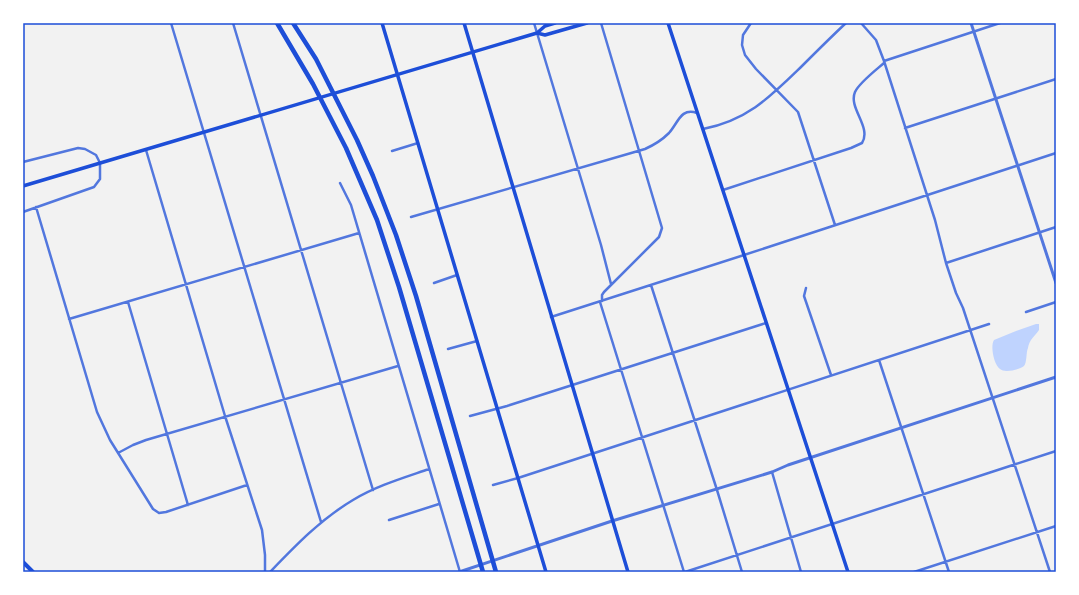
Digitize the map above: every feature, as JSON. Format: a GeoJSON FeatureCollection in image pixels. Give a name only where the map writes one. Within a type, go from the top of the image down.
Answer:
{"type":"FeatureCollection","features":[{"type":"Feature","properties":{"kind":"highway"},"geometry":{"type":"LineString","coordinates":[[274,23],[289,43]]}},
{"type":"Feature","properties":{"kind":"highway"},"geometry":{"type":"LineString","coordinates":[[277,23],[313,84],[346,148],[360,179],[389,256],[483,572]]}},
{"type":"Feature","properties":{"kind":"highway"},"geometry":{"type":"LineString","coordinates":[[293,23],[310,50],[357,140],[373,176],[404,256],[496,572]]}},
{"type":"Feature","properties":{"kind":"main road"},"geometry":{"type":"LineString","coordinates":[[382,23],[546,572]]}},
{"type":"Feature","properties":{"kind":"main road"},"geometry":{"type":"LineString","coordinates":[[464,23],[628,572]]}},
{"type":"Feature","properties":{"kind":"main road"},"geometry":{"type":"LineString","coordinates":[[23,186],[537,33],[544,26],[555,23]]}},
{"type":"Feature","properties":{"kind":"main road"},"geometry":{"type":"LineString","coordinates":[[537,33],[545,35],[587,23]]}},
{"type":"Feature","properties":{"kind":"main road"},"geometry":{"type":"LineString","coordinates":[[668,23],[848,572]]}},
{"type":"Feature","properties":{"kind":"main road"},"geometry":{"type":"LineString","coordinates":[[23,562],[33,572]]}},
{"type":"Feature","properties":{"kind":"street"},"geometry":{"type":"LineString","coordinates":[[171,23],[321,522]]}},
{"type":"Feature","properties":{"kind":"street"},"geometry":{"type":"LineString","coordinates":[[233,23],[373,490]]}},
{"type":"Feature","properties":{"kind":"street"},"geometry":{"type":"LineString","coordinates":[[534,23],[601,245],[611,284]]}},
{"type":"Feature","properties":{"kind":"street"},"geometry":{"type":"LineString","coordinates":[[601,23],[662,228],[659,237],[611,284],[602,295],[601,302],[620,369],[643,437],[684,572],[1056,451]]}},
{"type":"Feature","properties":{"kind":"street"},"geometry":{"type":"LineString","coordinates":[[751,23],[743,35],[742,45],[745,55],[798,112],[835,225]]}},
{"type":"Feature","properties":{"kind":"street"},"geometry":{"type":"LineString","coordinates":[[703,129],[724,124],[758,107],[846,23]]}},
{"type":"Feature","properties":{"kind":"street"},"geometry":{"type":"LineString","coordinates":[[860,23],[876,40],[884,62],[935,220],[946,263],[956,293],[963,308],[1050,572]]}},
{"type":"Feature","properties":{"kind":"street"},"geometry":{"type":"LineString","coordinates":[[971,23],[1056,283]]}},
{"type":"Feature","properties":{"kind":"street"},"geometry":{"type":"LineString","coordinates":[[723,190],[860,145],[865,137],[854,101],[855,91],[884,62],[1000,23]]}},
{"type":"Feature","properties":{"kind":"street"},"geometry":{"type":"LineString","coordinates":[[905,128],[1056,79]]}},
{"type":"Feature","properties":{"kind":"street"},"geometry":{"type":"LineString","coordinates":[[411,217],[650,147],[664,138],[683,114],[690,111],[697,113]]}},
{"type":"Feature","properties":{"kind":"street"},"geometry":{"type":"LineString","coordinates":[[392,151],[418,143]]}},
{"type":"Feature","properties":{"kind":"street"},"geometry":{"type":"LineString","coordinates":[[23,162],[78,148],[93,152],[100,163],[99,182],[94,186],[23,212]]}},
{"type":"Feature","properties":{"kind":"street"},"geometry":{"type":"LineString","coordinates":[[146,150],[225,416],[262,530],[265,555],[265,572]]}},
{"type":"Feature","properties":{"kind":"street"},"geometry":{"type":"LineString","coordinates":[[552,317],[1056,153]]}},
{"type":"Feature","properties":{"kind":"street"},"geometry":{"type":"LineString","coordinates":[[340,183],[351,205],[459,572],[612,521],[717,490],[901,427],[1056,377]]}},
{"type":"Feature","properties":{"kind":"street"},"geometry":{"type":"LineString","coordinates":[[36,207],[97,412],[118,454],[151,507],[159,513],[166,512],[247,485]]}},
{"type":"Feature","properties":{"kind":"street"},"geometry":{"type":"LineString","coordinates":[[946,263],[1056,227]]}},
{"type":"Feature","properties":{"kind":"street"},"geometry":{"type":"LineString","coordinates":[[69,319],[359,233]]}},
{"type":"Feature","properties":{"kind":"street"},"geometry":{"type":"LineString","coordinates":[[434,283],[457,275]]}},
{"type":"Feature","properties":{"kind":"street"},"geometry":{"type":"LineString","coordinates":[[652,285],[742,572]]}},
{"type":"Feature","properties":{"kind":"street"},"geometry":{"type":"LineString","coordinates":[[806,288],[804,296],[831,375]]}},
{"type":"Feature","properties":{"kind":"street"},"geometry":{"type":"LineString","coordinates":[[128,302],[188,505]]}},
{"type":"Feature","properties":{"kind":"street"},"geometry":{"type":"LineString","coordinates":[[1026,312],[1056,302]]}},
{"type":"Feature","properties":{"kind":"street"},"geometry":{"type":"LineString","coordinates":[[470,416],[572,385],[766,322]]}},
{"type":"Feature","properties":{"kind":"street"},"geometry":{"type":"LineString","coordinates":[[492,484],[518,478],[989,324]]}},
{"type":"Feature","properties":{"kind":"street"},"geometry":{"type":"LineString","coordinates":[[448,349],[477,340]]}},
{"type":"Feature","properties":{"kind":"street"},"geometry":{"type":"LineString","coordinates":[[879,360],[949,572]]}},
{"type":"Feature","properties":{"kind":"street"},"geometry":{"type":"LineString","coordinates":[[118,454],[133,445],[167,434],[284,398],[398,366]]}},
{"type":"Feature","properties":{"kind":"street"},"geometry":{"type":"LineString","coordinates":[[270,572],[321,522],[353,500],[373,490],[429,469]]}},
{"type":"Feature","properties":{"kind":"street"},"geometry":{"type":"LineString","coordinates":[[772,472],[801,572]]}},
{"type":"Feature","properties":{"kind":"street"},"geometry":{"type":"LineString","coordinates":[[389,520],[439,504]]}},
{"type":"Feature","properties":{"kind":"street"},"geometry":{"type":"LineString","coordinates":[[914,572],[1056,526]]}},
{"type":"Feature","properties":{"kind":"water"},"geometry":{"type":"Polygon","coordinates":[[[1039,324],[1039,330],[1032,338],[1027,350],[1026,362],[1024,366],[1019,369],[1005,371],[1000,369],[996,364],[993,355],[992,346],[994,340],[1039,324]]]}}]}
